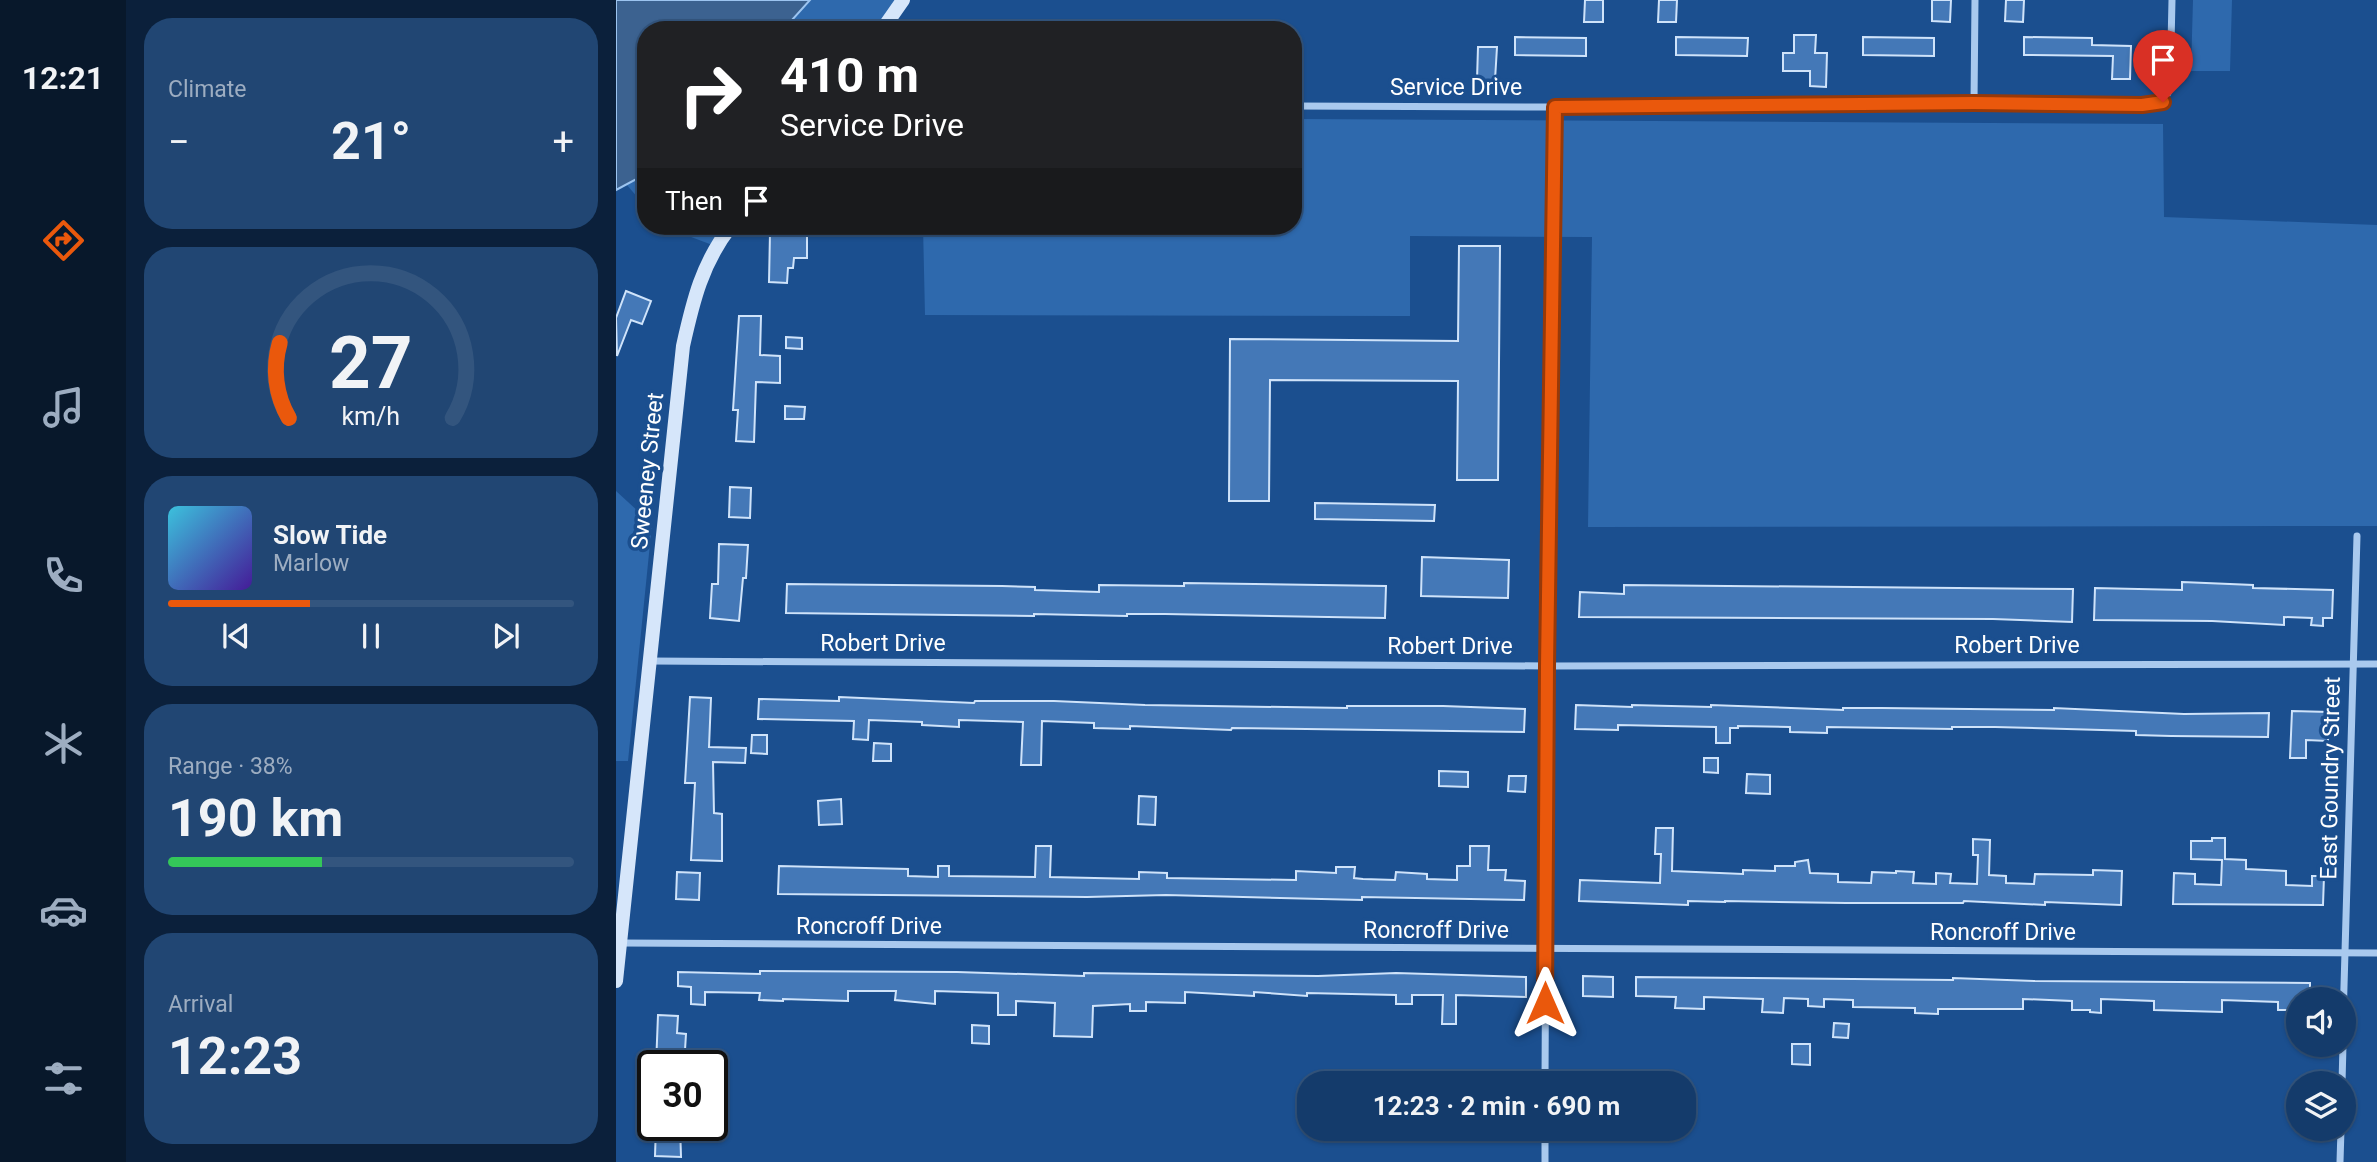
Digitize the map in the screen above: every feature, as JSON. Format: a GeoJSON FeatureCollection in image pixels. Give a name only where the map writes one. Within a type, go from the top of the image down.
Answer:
{"type":"FeatureCollection","features":[{"type":"Feature","properties":{"kind":"street"},"geometry":{"type":"LineString","coordinates":[[888,21],[903,0]]}},
{"type":"Feature","properties":{"kind":"street"},"geometry":{"type":"LineString","coordinates":[[1974,103],[1975,0]]}},
{"type":"Feature","properties":{"kind":"street","name":"Service Drive"},"geometry":{"type":"LineString","coordinates":[[1302,106],[1555,107],[1974,103],[2142,105],[2163,102],[2170,89],[2172,0]]}},
{"type":"Feature","properties":{"kind":"street"},"geometry":{"type":"LineString","coordinates":[[1545,1071],[1547,666],[1555,107]]}},
{"type":"Feature","properties":{"kind":"street","name":"Sweeney Street"},"geometry":{"type":"LineString","coordinates":[[616,981],[683,346],[694,294],[715,246],[724,235]]}},
{"type":"Feature","properties":{"kind":"street","name":"East Goundry Street"},"geometry":{"type":"LineString","coordinates":[[2344,987],[2357,536]]}},
{"type":"Feature","properties":{"kind":"street","name":"Robert Drive"},"geometry":{"type":"LineString","coordinates":[[649,661],[1547,666],[2377,664]]}},
{"type":"Feature","properties":{"kind":"street","name":"Roncroff Drive"},"geometry":{"type":"LineString","coordinates":[[620,943],[2377,953]]}},
{"type":"Feature","properties":{"kind":"street"},"geometry":{"type":"LineString","coordinates":[[1545,1141],[1545,1162]]}},
{"type":"Feature","properties":{"kind":"street"},"geometry":{"type":"LineString","coordinates":[[2340,1162],[2341,1141]]}},
{"type":"Feature","properties":{"kind":"shaded area"},"geometry":{"type":"Polygon","coordinates":[[[616,0],[810,0],[791,21],[637,21],[637,179],[616,190],[616,0]]]}},
{"type":"Feature","properties":{"kind":"shaded area"},"geometry":{"type":"Polygon","coordinates":[[[810,0],[899,0],[886,21],[791,21],[810,0]]]}},
{"type":"Feature","properties":{"kind":"shaded area"},"geometry":{"type":"Polygon","coordinates":[[[2193,0],[2232,0],[2230,71],[2191,71],[2193,0]]]}},
{"type":"Feature","properties":{"kind":"shaded area"},"geometry":{"type":"Polygon","coordinates":[[[1302,119],[2163,124],[2164,217],[2377,225],[2377,526],[1588,527],[1592,237],[1410,236],[1410,316],[925,315],[923,235],[1302,235],[1302,119]]]}},
{"type":"Feature","properties":{"kind":"shaded area"},"geometry":{"type":"Polygon","coordinates":[[[637,178],[637,197],[626,184],[637,178]]]}},
{"type":"Feature","properties":{"kind":"shaded area"},"geometry":{"type":"Polygon","coordinates":[[[686,235],[724,235],[715,246],[686,235]]]}},
{"type":"Feature","properties":{"kind":"shaded area"},"geometry":{"type":"Polygon","coordinates":[[[616,491],[652,524],[628,761],[616,761],[616,491]]]}},
{"type":"Feature","properties":{"kind":"building"},"geometry":{"type":"Polygon","coordinates":[[[1585,0],[1603,0],[1603,22],[1584,22],[1585,0]]]}},
{"type":"Feature","properties":{"kind":"building"},"geometry":{"type":"Polygon","coordinates":[[[1659,0],[1677,0],[1676,22],[1658,22],[1659,0]]]}},
{"type":"Feature","properties":{"kind":"building"},"geometry":{"type":"Polygon","coordinates":[[[1932,0],[1951,0],[1950,22],[1932,21],[1932,0]]]}},
{"type":"Feature","properties":{"kind":"building"},"geometry":{"type":"Polygon","coordinates":[[[2006,0],[2024,0],[2023,22],[2005,21],[2006,0]]]}},
{"type":"Feature","properties":{"kind":"building"},"geometry":{"type":"Polygon","coordinates":[[[1794,35],[1816,35],[1815,53],[1827,53],[1826,87],[1810,86],[1810,71],[1783,71],[1783,53],[1794,53],[1794,35]]]}},
{"type":"Feature","properties":{"kind":"building"},"geometry":{"type":"Polygon","coordinates":[[[1515,37],[1586,38],[1586,56],[1515,55],[1515,37]]]}},
{"type":"Feature","properties":{"kind":"building"},"geometry":{"type":"Polygon","coordinates":[[[1676,37],[1748,38],[1747,56],[1676,55],[1676,37]]]}},
{"type":"Feature","properties":{"kind":"building"},"geometry":{"type":"Polygon","coordinates":[[[1863,37],[1934,38],[1934,56],[1863,55],[1863,37]]]}},
{"type":"Feature","properties":{"kind":"building"},"geometry":{"type":"Polygon","coordinates":[[[2024,37],[2092,38],[2092,45],[2131,46],[2130,79],[2112,79],[2113,56],[2024,55],[2024,37]]]}},
{"type":"Feature","properties":{"kind":"building"},"geometry":{"type":"Polygon","coordinates":[[[1478,47],[1497,47],[1495,80],[1477,80],[1478,47]]]}},
{"type":"Feature","properties":{"kind":"building"},"geometry":{"type":"Polygon","coordinates":[[[770,235],[807,235],[807,258],[794,258],[793,268],[788,268],[787,283],[769,282],[770,235]]]}},
{"type":"Feature","properties":{"kind":"building"},"geometry":{"type":"Polygon","coordinates":[[[1459,246],[1500,246],[1498,480],[1457,480],[1458,381],[1270,380],[1269,501],[1229,501],[1230,339],[1458,341],[1459,246]]]}},
{"type":"Feature","properties":{"kind":"building"},"geometry":{"type":"Polygon","coordinates":[[[626,291],[651,301],[642,324],[631,320],[617,356],[616,318],[626,291]]]}},
{"type":"Feature","properties":{"kind":"building"},"geometry":{"type":"Polygon","coordinates":[[[739,316],[761,316],[760,355],[780,356],[780,383],[756,382],[754,442],[736,441],[738,410],[733,410],[739,316]]]}},
{"type":"Feature","properties":{"kind":"building"},"geometry":{"type":"Polygon","coordinates":[[[786,337],[802,338],[802,349],[786,348],[786,337]]]}},
{"type":"Feature","properties":{"kind":"building"},"geometry":{"type":"Polygon","coordinates":[[[785,406],[805,407],[804,419],[785,419],[785,406]]]}},
{"type":"Feature","properties":{"kind":"building"},"geometry":{"type":"Polygon","coordinates":[[[730,487],[751,488],[750,518],[729,517],[730,487]]]}},
{"type":"Feature","properties":{"kind":"building"},"geometry":{"type":"Polygon","coordinates":[[[1315,503],[1435,505],[1434,521],[1315,519],[1315,503]]]}},
{"type":"Feature","properties":{"kind":"building"},"geometry":{"type":"Polygon","coordinates":[[[719,544],[748,545],[739,621],[710,618],[712,584],[718,584],[719,544]]]}},
{"type":"Feature","properties":{"kind":"building"},"geometry":{"type":"Polygon","coordinates":[[[1422,557],[1509,560],[1508,598],[1421,596],[1422,557]]]}},
{"type":"Feature","properties":{"kind":"building"},"geometry":{"type":"Polygon","coordinates":[[[2182,582],[2253,585],[2253,588],[2333,590],[2332,618],[2323,618],[2323,626],[2311,625],[2312,618],[2284,617],[2284,625],[2212,621],[2094,620],[2095,588],[2182,590],[2182,582]]]}},
{"type":"Feature","properties":{"kind":"building"},"geometry":{"type":"Polygon","coordinates":[[[1184,583],[1386,586],[1385,618],[1165,614],[1034,616],[786,613],[787,584],[1002,586],[1099,592],[1099,585],[1184,586],[1184,583]]]}},
{"type":"Feature","properties":{"kind":"building"},"geometry":{"type":"Polygon","coordinates":[[[1624,585],[2073,589],[2072,622],[1993,619],[1579,617],[1580,592],[1624,594],[1624,585]]]}},
{"type":"Feature","properties":{"kind":"building"},"geometry":{"type":"Polygon","coordinates":[[[690,697],[711,698],[709,747],[746,748],[745,763],[713,762],[714,813],[722,814],[722,861],[691,860],[695,783],[685,783],[690,697]]]}},
{"type":"Feature","properties":{"kind":"building"},"geometry":{"type":"Polygon","coordinates":[[[839,697],[974,703],[1054,701],[1145,705],[1347,708],[1443,706],[1525,709],[1524,732],[1231,730],[1130,726],[1130,729],[1094,728],[1094,723],[1042,721],[1041,765],[1021,765],[1023,722],[959,720],[959,727],[922,725],[922,722],[869,720],[868,740],[853,739],[854,721],[758,719],[759,699],[839,701],[839,697]]]}},
{"type":"Feature","properties":{"kind":"building"},"geometry":{"type":"Polygon","coordinates":[[[1576,705],[1711,705],[1843,710],[2054,708],[2184,714],[2269,713],[2268,737],[2136,735],[2136,731],[1995,727],[1827,727],[1827,733],[1790,732],[1790,727],[1738,726],[1730,728],[1730,743],[1716,743],[1716,727],[1618,725],[1618,730],[1575,729],[1576,705]]]}},
{"type":"Feature","properties":{"kind":"building"},"geometry":{"type":"Polygon","coordinates":[[[2292,711],[2329,712],[2328,741],[2306,740],[2306,758],[2290,758],[2292,711]]]}},
{"type":"Feature","properties":{"kind":"building"},"geometry":{"type":"Polygon","coordinates":[[[752,735],[767,735],[767,754],[751,753],[752,735]]]}},
{"type":"Feature","properties":{"kind":"building"},"geometry":{"type":"Polygon","coordinates":[[[874,743],[891,744],[891,761],[873,761],[874,743]]]}},
{"type":"Feature","properties":{"kind":"building"},"geometry":{"type":"Polygon","coordinates":[[[1704,758],[1718,758],[1718,773],[1704,772],[1704,758]]]}},
{"type":"Feature","properties":{"kind":"building"},"geometry":{"type":"Polygon","coordinates":[[[1439,771],[1468,772],[1468,787],[1439,786],[1439,771]]]}},
{"type":"Feature","properties":{"kind":"building"},"geometry":{"type":"Polygon","coordinates":[[[1747,774],[1770,775],[1770,794],[1746,793],[1747,774]]]}},
{"type":"Feature","properties":{"kind":"building"},"geometry":{"type":"Polygon","coordinates":[[[1509,776],[1526,776],[1525,792],[1508,791],[1509,776]]]}},
{"type":"Feature","properties":{"kind":"building"},"geometry":{"type":"Polygon","coordinates":[[[1139,796],[1156,797],[1155,825],[1138,824],[1139,796]]]}},
{"type":"Feature","properties":{"kind":"building"},"geometry":{"type":"Polygon","coordinates":[[[841,799],[842,824],[819,825],[818,801],[841,799]]]}},
{"type":"Feature","properties":{"kind":"building"},"geometry":{"type":"Polygon","coordinates":[[[1656,828],[1673,828],[1672,871],[1743,874],[1743,870],[1775,871],[1775,866],[1795,866],[1795,862],[1808,860],[1810,873],[1838,874],[1838,882],[1871,883],[1872,872],[1896,871],[1914,872],[1913,883],[1936,884],[1936,873],[1951,874],[1950,883],[1977,884],[1978,855],[1973,855],[1973,839],[1990,840],[1989,875],[2006,876],[2006,883],[2034,884],[2035,874],[2093,875],[2093,870],[2122,871],[2121,905],[1964,901],[1688,901],[1688,905],[1579,901],[1580,880],[1660,883],[1661,854],[1655,854],[1656,828]]]}},
{"type":"Feature","properties":{"kind":"building"},"geometry":{"type":"Polygon","coordinates":[[[2212,838],[2225,838],[2225,859],[2246,860],[2246,869],[2286,871],[2286,885],[2312,886],[2312,876],[2324,876],[2323,905],[2173,904],[2174,873],[2195,874],[2195,884],[2221,885],[2222,860],[2191,859],[2191,841],[2212,841],[2212,838]]]}},
{"type":"Feature","properties":{"kind":"building"},"geometry":{"type":"Polygon","coordinates":[[[1036,846],[1051,846],[1050,877],[1139,879],[1139,872],[1167,873],[1167,878],[1296,880],[1296,871],[1336,873],[1336,867],[1355,867],[1354,878],[1395,880],[1396,872],[1427,874],[1427,879],[1457,880],[1457,866],[1470,866],[1470,846],[1489,846],[1488,870],[1506,870],[1505,880],[1525,881],[1524,900],[1362,897],[1362,900],[1166,895],[1087,897],[778,894],[779,866],[908,869],[908,876],[938,877],[938,866],[949,866],[949,876],[1035,877],[1036,846]]]}},
{"type":"Feature","properties":{"kind":"building"},"geometry":{"type":"Polygon","coordinates":[[[677,872],[700,873],[699,900],[676,899],[677,872]]]}},
{"type":"Feature","properties":{"kind":"building"},"geometry":{"type":"Polygon","coordinates":[[[760,971],[1084,976],[1084,973],[1318,976],[1396,973],[1526,977],[1526,997],[1456,995],[1456,1024],[1442,1024],[1443,995],[1412,995],[1412,1004],[1396,1004],[1396,995],[1307,993],[1307,996],[1254,992],[1254,996],[1185,992],[1185,1003],[1146,1002],[1146,1011],[1130,1011],[1130,1004],[1093,1006],[1092,1037],[1054,1036],[1055,1003],[1016,1001],[1016,1015],[998,1015],[998,993],[935,991],[935,1004],[895,1000],[896,991],[848,991],[848,1001],[759,1000],[760,993],[705,992],[705,1005],[691,1004],[691,987],[678,986],[678,972],[760,974],[760,971]]]}},
{"type":"Feature","properties":{"kind":"building"},"geometry":{"type":"Polygon","coordinates":[[[1583,976],[1613,977],[1613,997],[1583,996],[1583,976]]]}},
{"type":"Feature","properties":{"kind":"building"},"geometry":{"type":"Polygon","coordinates":[[[1636,977],[2310,983],[2310,987],[2286,987],[2286,1010],[2278,1010],[2278,1002],[2222,1000],[2222,1012],[2154,1010],[2154,1001],[2101,999],[2101,1013],[2072,1010],[2072,1001],[2023,999],[2023,1009],[1938,1009],[1938,1014],[1915,1013],[1915,1008],[1853,1007],[1853,1000],[1824,999],[1824,1007],[1808,1006],[1808,999],[1784,998],[1783,1013],[1762,1012],[1763,999],[1704,997],[1704,1009],[1675,1008],[1676,997],[1636,996],[1636,977]]]}},
{"type":"Feature","properties":{"kind":"building"},"geometry":{"type":"Polygon","coordinates":[[[658,1015],[678,1016],[677,1033],[686,1034],[685,1050],[657,1050],[658,1015]]]}},
{"type":"Feature","properties":{"kind":"building"},"geometry":{"type":"Polygon","coordinates":[[[1834,1023],[1849,1024],[1848,1038],[1833,1037],[1834,1023]]]}},
{"type":"Feature","properties":{"kind":"building"},"geometry":{"type":"Polygon","coordinates":[[[972,1025],[989,1026],[989,1044],[972,1043],[972,1025]]]}},
{"type":"Feature","properties":{"kind":"building"},"geometry":{"type":"Polygon","coordinates":[[[1792,1044],[1810,1044],[1810,1065],[1792,1064],[1792,1044]]]}},
{"type":"Feature","properties":{"kind":"building"},"geometry":{"type":"Polygon","coordinates":[[[655,1141],[680,1141],[681,1157],[655,1156],[655,1141]]]}},
{"type":"Feature","properties":{"kind":"route"},"geometry":{"type":"LineString","coordinates":[[1545,1003],[1555,107],[1974,103],[2142,105],[2163,102]]}}]}
